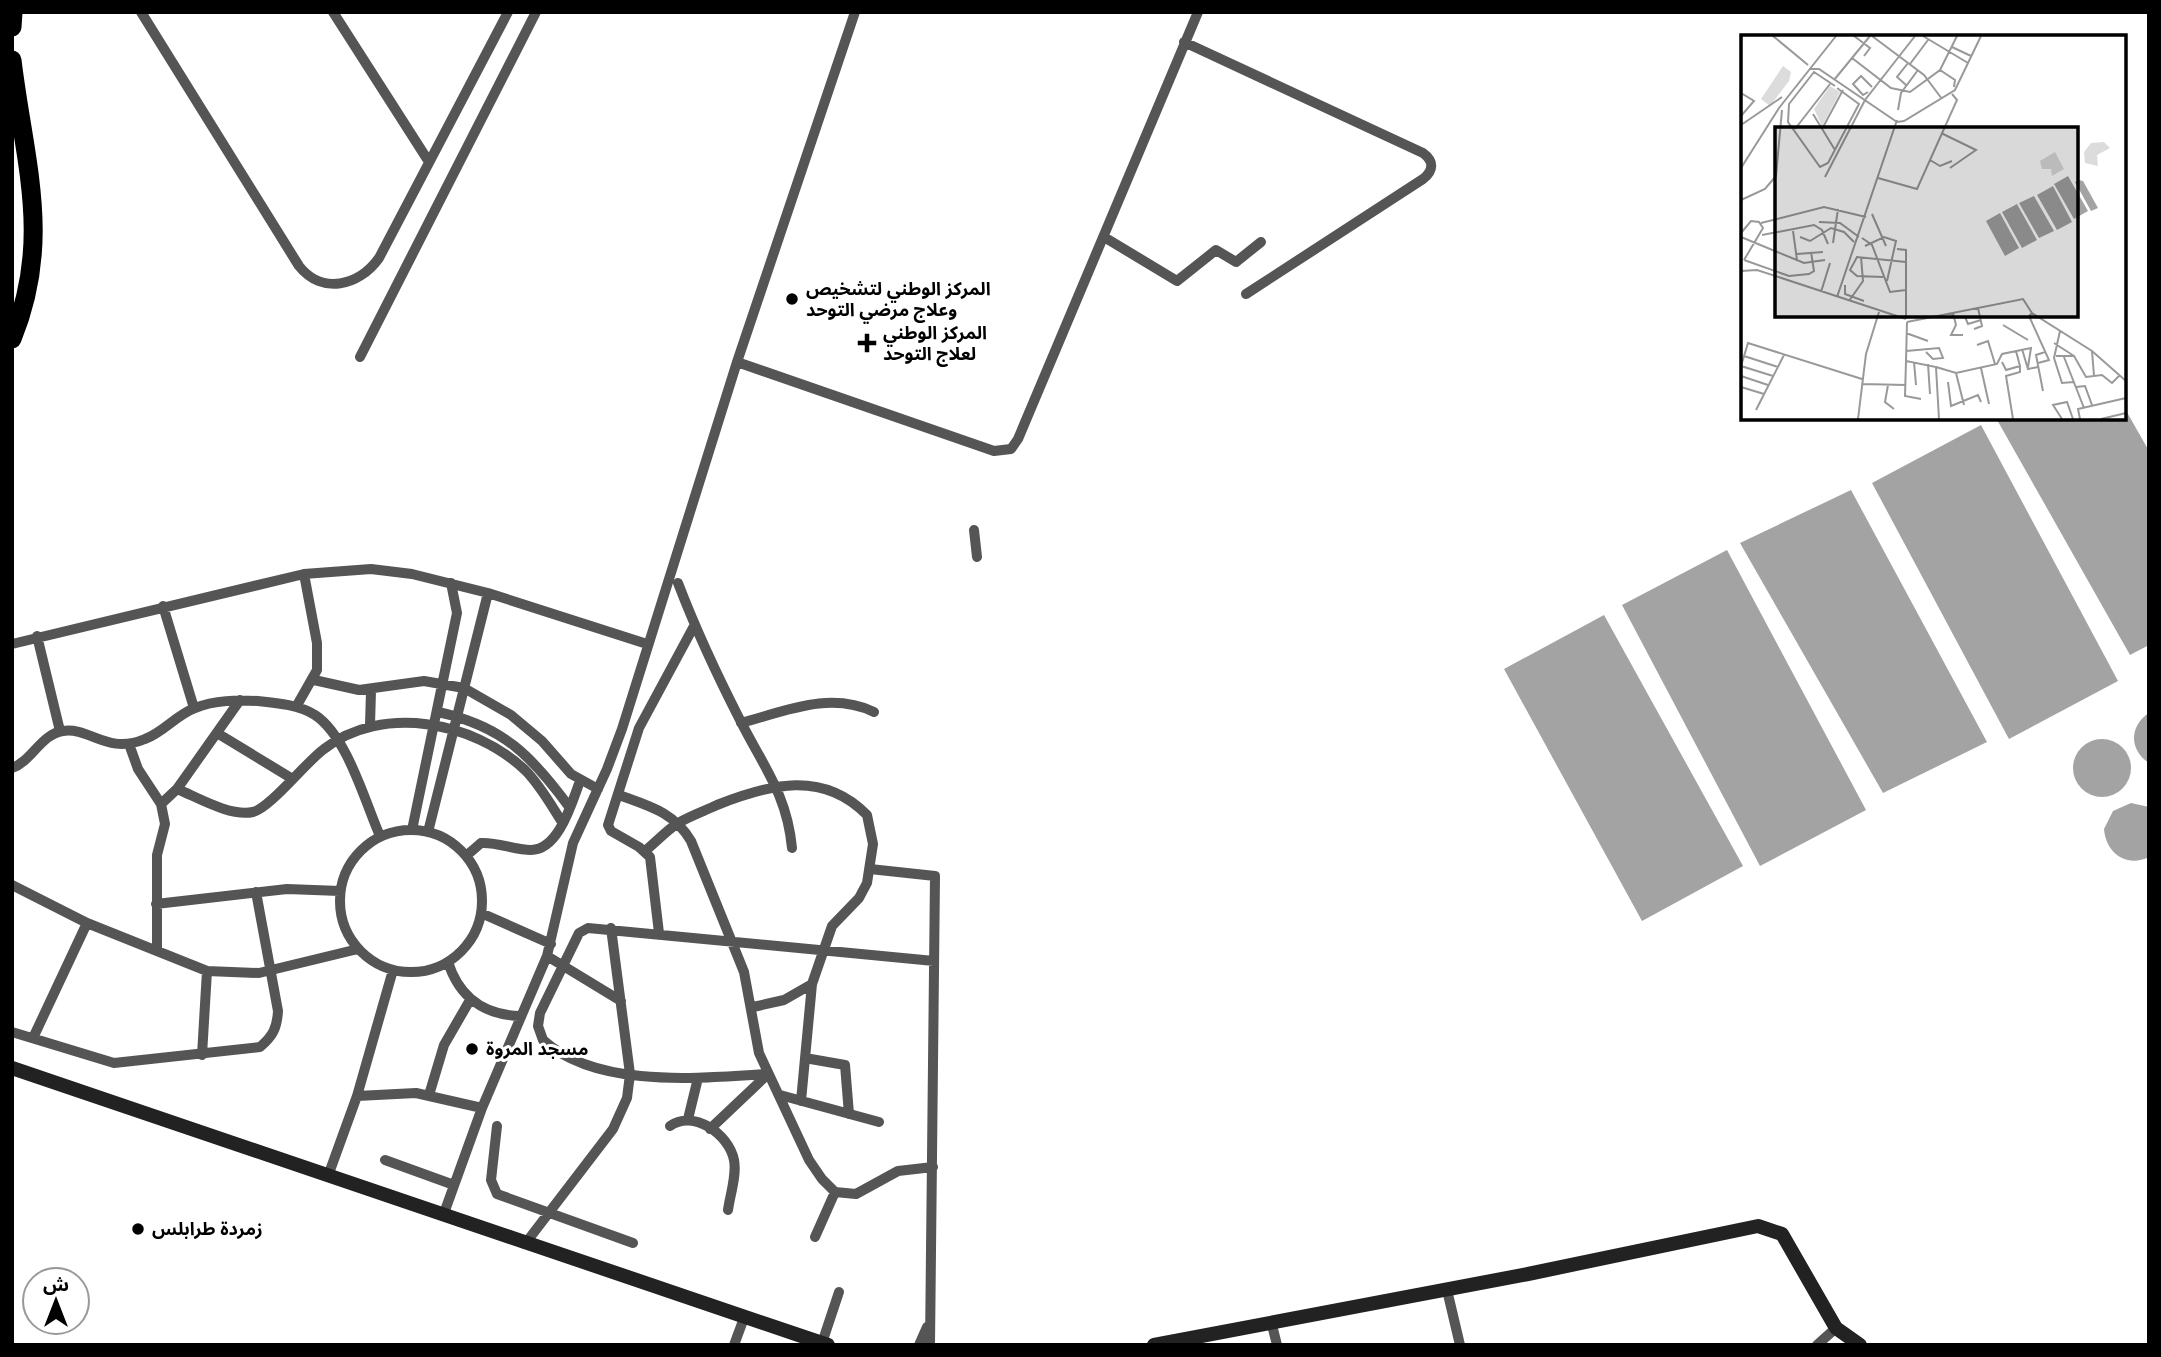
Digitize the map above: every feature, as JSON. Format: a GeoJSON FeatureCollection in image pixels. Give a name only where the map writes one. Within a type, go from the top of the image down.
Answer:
{"type":"FeatureCollection","features":[{"type":"Feature","properties":{"kind":"highway"},"geometry":{"type":"LineString","coordinates":[[12,26],[13,12]]}},
{"type":"Feature","properties":{"kind":"highway"},"geometry":{"type":"LineString","coordinates":[[12,60],[35,229],[31,281],[12,339]]}},
{"type":"Feature","properties":{"kind":"main road"},"geometry":{"type":"LineString","coordinates":[[12,1068],[825,1344]]}},
{"type":"Feature","properties":{"kind":"main road"},"geometry":{"type":"LineString","coordinates":[[1154,1345],[1272,1325],[1758,1226],[1782,1234],[1836,1328],[1860,1345]]}},
{"type":"Feature","properties":{"kind":"street"},"geometry":{"type":"LineString","coordinates":[[145,14],[299,266],[316,281],[344,284],[366,274],[387,244],[508,12]]}},
{"type":"Feature","properties":{"kind":"street"},"geometry":{"type":"LineString","coordinates":[[360,357],[536,12]]}},
{"type":"Feature","properties":{"kind":"street"},"geometry":{"type":"LineString","coordinates":[[443,1216],[482,1108],[547,956],[570,854],[622,729],[737,362],[855,12]]}},
{"type":"Feature","properties":{"kind":"street"},"geometry":{"type":"LineString","coordinates":[[737,362],[993,451],[1006,452],[1018,439],[1198,12]]}},
{"type":"Feature","properties":{"kind":"street"},"geometry":{"type":"LineString","coordinates":[[337,14],[429,162]]}},
{"type":"Feature","properties":{"kind":"street"},"geometry":{"type":"LineString","coordinates":[[1184,42],[1423,152],[1430,158],[1432,166],[1430,174],[1423,179],[1246,294]]}},
{"type":"Feature","properties":{"kind":"street"},"geometry":{"type":"LineString","coordinates":[[1104,237],[1177,281],[1216,250],[1236,262],[1261,242]]}},
{"type":"Feature","properties":{"kind":"street"},"geometry":{"type":"LineString","coordinates":[[974,530],[978,557]]}},
{"type":"Feature","properties":{"kind":"street"},"geometry":{"type":"LineString","coordinates":[[12,644],[304,574],[371,569],[451,583],[488,593],[647,644]]}},
{"type":"Feature","properties":{"kind":"street"},"geometry":{"type":"LineString","coordinates":[[296,707],[314,680],[317,643],[304,574]]}},
{"type":"Feature","properties":{"kind":"street"},"geometry":{"type":"LineString","coordinates":[[411,830],[457,613],[451,583]]}},
{"type":"Feature","properties":{"kind":"street"},"geometry":{"type":"LineString","coordinates":[[678,583],[694,626],[741,723],[778,786],[789,817],[792,848]]}},
{"type":"Feature","properties":{"kind":"street"},"geometry":{"type":"LineString","coordinates":[[428,832],[488,593]]}},
{"type":"Feature","properties":{"kind":"street"},"geometry":{"type":"LineString","coordinates":[[163,606],[194,708]]}},
{"type":"Feature","properties":{"kind":"street"},"geometry":{"type":"LineString","coordinates":[[659,933],[653,865],[645,851],[609,828],[639,728],[694,626]]}},
{"type":"Feature","properties":{"kind":"street"},"geometry":{"type":"LineString","coordinates":[[37,636],[60,731]]}},
{"type":"Feature","properties":{"kind":"street"},"geometry":{"type":"LineString","coordinates":[[314,680],[371,691],[410,682],[444,683],[464,688],[511,715],[580,781],[598,789]]}},
{"type":"Feature","properties":{"kind":"street"},"geometry":{"type":"LineString","coordinates":[[370,725],[371,691]]}},
{"type":"Feature","properties":{"kind":"street"},"geometry":{"type":"LineString","coordinates":[[161,804],[177,789],[240,700]]}},
{"type":"Feature","properties":{"kind":"street"},"geometry":{"type":"LineString","coordinates":[[12,768],[30,756],[50,736],[60,731],[72,731],[112,744],[129,744],[156,734],[194,708],[240,700],[296,707],[313,714],[338,739],[380,836]]}},
{"type":"Feature","properties":{"kind":"street"},"geometry":{"type":"LineString","coordinates":[[741,723],[813,703],[834,701],[857,704],[874,712]]}},
{"type":"Feature","properties":{"kind":"street"},"geometry":{"type":"LineString","coordinates":[[438,712],[458,716],[510,741],[542,770],[570,807]]}},
{"type":"Feature","properties":{"kind":"street"},"geometry":{"type":"LineString","coordinates":[[177,789],[232,810],[252,813],[270,802],[291,778],[338,739],[370,725],[401,722],[454,731],[495,749],[532,778],[562,822]]}},
{"type":"Feature","properties":{"kind":"street"},"geometry":{"type":"LineString","coordinates":[[217,733],[291,778]]}},
{"type":"Feature","properties":{"kind":"street"},"geometry":{"type":"LineString","coordinates":[[129,744],[138,769],[161,804],[165,824],[157,856],[157,950]]}},
{"type":"Feature","properties":{"kind":"street"},"geometry":{"type":"LineString","coordinates":[[532,778],[542,770]]}},
{"type":"Feature","properties":{"kind":"street"},"geometry":{"type":"LineString","coordinates":[[466,856],[477,845],[484,843],[538,849],[552,839],[570,807],[580,781]]}},
{"type":"Feature","properties":{"kind":"street"},"geometry":{"type":"LineString","coordinates":[[645,851],[678,823],[727,802],[778,786],[813,786],[837,791],[855,802],[867,815],[872,828],[870,869],[864,891],[836,919],[822,949],[812,984],[801,1101]]}},
{"type":"Feature","properties":{"kind":"street"},"geometry":{"type":"LineString","coordinates":[[619,795],[656,808],[678,823],[691,841],[732,940],[753,1007],[756,1039],[768,1074],[809,1160],[835,1192],[856,1194],[898,1171],[933,1167]]}},
{"type":"Feature","properties":{"kind":"street"},"geometry":{"type":"LineString","coordinates":[[411,830],[428,832],[449,841],[466,856],[478,877],[481,913],[470,941],[448,962],[422,972],[393,970],[368,959],[358,949],[342,922],[340,891],[346,871],[357,853],[380,836],[411,830]]}},
{"type":"Feature","properties":{"kind":"street"},"geometry":{"type":"LineString","coordinates":[[870,869],[935,876],[930,1345]]}},
{"type":"Feature","properties":{"kind":"street"},"geometry":{"type":"LineString","coordinates":[[12,885],[87,923],[207,971],[242,974],[270,971],[358,949]]}},
{"type":"Feature","properties":{"kind":"street"},"geometry":{"type":"LineString","coordinates":[[156,904],[256,892],[305,889],[340,891]]}},
{"type":"Feature","properties":{"kind":"street"},"geometry":{"type":"LineString","coordinates":[[12,1032],[114,1063],[246,1051],[260,1047],[271,1038],[277,1025],[278,1011],[256,892]]}},
{"type":"Feature","properties":{"kind":"street"},"geometry":{"type":"LineString","coordinates":[[481,913],[551,944]]}},
{"type":"Feature","properties":{"kind":"street"},"geometry":{"type":"LineString","coordinates":[[33,1038],[87,923]]}},
{"type":"Feature","properties":{"kind":"street"},"geometry":{"type":"LineString","coordinates":[[768,1074],[698,1078],[629,1074],[578,1063],[543,1040],[538,1020],[583,930],[611,928],[934,961]]}},
{"type":"Feature","properties":{"kind":"street"},"geometry":{"type":"LineString","coordinates":[[525,1244],[622,1114],[629,1074],[611,928]]}},
{"type":"Feature","properties":{"kind":"street"},"geometry":{"type":"LineString","coordinates":[[547,956],[621,1001]]}},
{"type":"Feature","properties":{"kind":"street"},"geometry":{"type":"LineString","coordinates":[[448,962],[456,983],[470,1000],[494,1013],[520,1016]]}},
{"type":"Feature","properties":{"kind":"street"},"geometry":{"type":"LineString","coordinates":[[328,1176],[357,1096],[393,970]]}},
{"type":"Feature","properties":{"kind":"street"},"geometry":{"type":"LineString","coordinates":[[202,1055],[207,971]]}},
{"type":"Feature","properties":{"kind":"street"},"geometry":{"type":"LineString","coordinates":[[753,1007],[784,1000],[812,984]]}},
{"type":"Feature","properties":{"kind":"street"},"geometry":{"type":"LineString","coordinates":[[429,1095],[444,1045],[470,1000]]}},
{"type":"Feature","properties":{"kind":"street"},"geometry":{"type":"LineString","coordinates":[[805,1058],[845,1065],[849,1114]]}},
{"type":"Feature","properties":{"kind":"street"},"geometry":{"type":"LineString","coordinates":[[710,1129],[768,1074]]}},
{"type":"Feature","properties":{"kind":"street"},"geometry":{"type":"LineString","coordinates":[[688,1119],[698,1078]]}},
{"type":"Feature","properties":{"kind":"street"},"geometry":{"type":"LineString","coordinates":[[357,1096],[404,1093],[429,1095],[482,1108]]}},
{"type":"Feature","properties":{"kind":"street"},"geometry":{"type":"LineString","coordinates":[[780,1095],[879,1122]]}},
{"type":"Feature","properties":{"kind":"street"},"geometry":{"type":"LineString","coordinates":[[670,1126],[688,1119],[700,1121],[729,1148],[734,1159],[728,1210]]}},
{"type":"Feature","properties":{"kind":"street"},"geometry":{"type":"LineString","coordinates":[[497,1126],[491,1180],[493,1190],[502,1197],[633,1243]]}},
{"type":"Feature","properties":{"kind":"street"},"geometry":{"type":"LineString","coordinates":[[385,1160],[454,1185]]}},
{"type":"Feature","properties":{"kind":"street"},"geometry":{"type":"LineString","coordinates":[[815,1237],[835,1192]]}},
{"type":"Feature","properties":{"kind":"street"},"geometry":{"type":"LineString","coordinates":[[1447,1290],[1460,1345]]}},
{"type":"Feature","properties":{"kind":"street"},"geometry":{"type":"LineString","coordinates":[[825,1344],[839,1292]]}},
{"type":"Feature","properties":{"kind":"street"},"geometry":{"type":"LineString","coordinates":[[734,1345],[744,1318]]}},
{"type":"Feature","properties":{"kind":"street"},"geometry":{"type":"LineString","coordinates":[[919,1345],[929,1322]]}},
{"type":"Feature","properties":{"kind":"street"},"geometry":{"type":"LineString","coordinates":[[1272,1325],[1277,1345]]}},
{"type":"Feature","properties":{"kind":"street"},"geometry":{"type":"LineString","coordinates":[[1817,1345],[1836,1328]]}},
{"type":"Feature","properties":{"kind":"shaded area"},"geometry":{"type":"Polygon","coordinates":[[[2126,411],[2149,451],[2149,645],[2130,655],[1997,420],[2126,420],[2126,411]]]}},
{"type":"Feature","properties":{"kind":"shaded area"},"geometry":{"type":"Polygon","coordinates":[[[1981,425],[2118,681],[2009,739],[1872,483],[1981,425]]]}},
{"type":"Feature","properties":{"kind":"shaded area"},"geometry":{"type":"Polygon","coordinates":[[[1851,490],[1987,742],[1883,793],[1740,543],[1851,490]]]}},
{"type":"Feature","properties":{"kind":"shaded area"},"geometry":{"type":"Polygon","coordinates":[[[1727,550],[1866,810],[1760,866],[1622,605],[1727,550]]]}},
{"type":"Feature","properties":{"kind":"shaded area"},"geometry":{"type":"Polygon","coordinates":[[[1604,615],[1743,866],[1642,921],[1504,669],[1604,615]]]}},
{"type":"Feature","properties":{"kind":"shaded area"},"geometry":{"type":"Polygon","coordinates":[[[2149,713],[2149,763],[2138,752],[2134,738],[2138,724],[2149,713]]]}},
{"type":"Feature","properties":{"kind":"shaded area"},"geometry":{"type":"Polygon","coordinates":[[[2102,739],[2123,747],[2131,768],[2123,789],[2102,797],[2081,789],[2073,768],[2081,747],[2102,739]]]}},
{"type":"Feature","properties":{"kind":"shaded area"},"geometry":{"type":"Polygon","coordinates":[[[2131,803],[2149,807],[2149,857],[2133,861],[2113,851],[2104,829],[2113,811],[2131,803]]]}},
{"type":"Feature","properties":{"kind":"place","name":"المركز الوطني لتشخيص وعلاج مرضي التوحد"},"geometry":{"type":"Point","coordinates":[792,299]}},
{"type":"Feature","properties":{"kind":"place","name":"المركز الوطني لعلاج التوحد"},"geometry":{"type":"Point","coordinates":[867,343]}},
{"type":"Feature","properties":{"kind":"place","name":"مسجد المروة"},"geometry":{"type":"Point","coordinates":[472,1049]}},
{"type":"Feature","properties":{"kind":"place","name":"زمردة طرابلس"},"geometry":{"type":"Point","coordinates":[138,1229]}}]}
